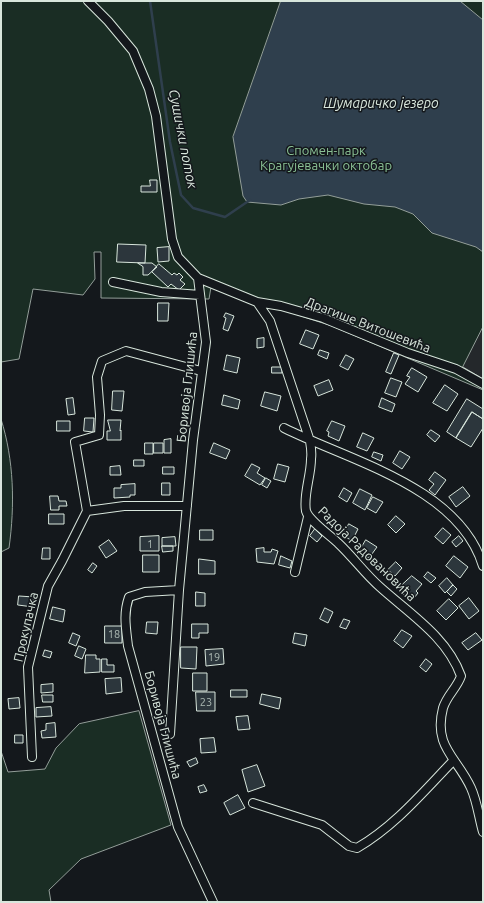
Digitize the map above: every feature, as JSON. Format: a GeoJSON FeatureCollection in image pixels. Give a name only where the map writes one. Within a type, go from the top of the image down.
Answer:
{"type":"FeatureCollection","features":[{"type":"Feature","properties":{"kind":"street"},"geometry":{"type":"LineString","coordinates":[[88,1],[108,21],[133,51],[149,89],[156,116],[172,238],[178,258],[198,278]]}},
{"type":"Feature","properties":{"kind":"street","name":"Боривоја Глишића"},"geometry":{"type":"LineString","coordinates":[[170,734],[179,590],[201,371],[206,342],[205,322],[198,278]]}},
{"type":"Feature","properties":{"kind":"street","name":"Драгише Витошевића"},"geometry":{"type":"LineString","coordinates":[[198,278],[257,302],[281,306],[323,318],[408,354],[456,369],[483,384]]}},
{"type":"Feature","properties":{"kind":"street"},"geometry":{"type":"LineString","coordinates":[[113,282],[161,292],[200,295]]}},
{"type":"Feature","properties":{"kind":"street","name":"Радоја Радовановића"},"geometry":{"type":"LineString","coordinates":[[257,302],[270,320],[310,441],[312,459],[306,500],[306,510],[308,516],[338,543],[379,587],[420,620],[442,643],[458,667],[461,676],[458,685],[449,695],[443,708],[441,728],[444,743],[453,761],[463,772],[472,789],[483,832]]}},
{"type":"Feature","properties":{"kind":"street"},"geometry":{"type":"LineString","coordinates":[[187,506],[124,506],[87,511],[75,442],[99,435],[100,415],[97,377],[102,361],[126,351],[201,371]]}},
{"type":"Feature","properties":{"kind":"street"},"geometry":{"type":"LineString","coordinates":[[284,428],[310,441],[376,468],[436,502],[459,524],[475,545],[482,564]]}},
{"type":"Feature","properties":{"kind":"street","name":"Прокупачка"},"geometry":{"type":"LineString","coordinates":[[32,757],[28,667],[48,586],[62,562],[87,511]]}},
{"type":"Feature","properties":{"kind":"street"},"geometry":{"type":"LineString","coordinates":[[295,572],[308,516]]}},
{"type":"Feature","properties":{"kind":"street","name":"Боривоја Глишића"},"geometry":{"type":"LineString","coordinates":[[179,590],[145,592],[129,597],[125,609],[125,621],[128,646],[178,827],[213,902]]}},
{"type":"Feature","properties":{"kind":"street"},"geometry":{"type":"LineString","coordinates":[[253,804],[322,825],[349,846],[357,848],[372,840],[397,819],[453,761]]}},
{"type":"Feature","properties":{"kind":"green space","name":"Спомен-парк Крагујевачки октобар"},"geometry":{"type":"Polygon","coordinates":[[[1,1],[483,1],[483,390],[332,326],[211,287],[209,299],[101,298],[101,252],[94,252],[95,279],[83,295],[33,289],[19,359],[1,362],[1,1]]]}},
{"type":"Feature","properties":{"kind":"green space"},"geometry":{"type":"Polygon","coordinates":[[[1,419],[9,450],[13,499],[9,548],[1,552],[1,419]]]}},
{"type":"Feature","properties":{"kind":"green space"},"geometry":{"type":"Polygon","coordinates":[[[139,711],[171,825],[81,859],[49,890],[51,902],[1,902],[1,751],[8,772],[45,769],[56,748],[79,724],[139,711]]]}},
{"type":"Feature","properties":{"kind":"shaded area"},"geometry":{"type":"Polygon","coordinates":[[[483,327],[483,379],[463,367],[483,327]]]}},
{"type":"Feature","properties":{"kind":"water","name":"Шумаричко језеро"},"geometry":{"type":"Polygon","coordinates":[[[281,1],[460,1],[483,20],[483,252],[476,247],[432,233],[413,214],[395,207],[364,204],[328,195],[299,199],[281,205],[247,202],[243,196],[233,137],[281,1]]]}},
{"type":"Feature","properties":{"kind":"building"},"geometry":{"type":"Polygon","coordinates":[[[150,180],[157,180],[157,192],[141,192],[141,186],[150,186],[150,180]]]}},
{"type":"Feature","properties":{"kind":"building"},"geometry":{"type":"Polygon","coordinates":[[[118,244],[146,245],[145,263],[117,262],[118,244]]]}},
{"type":"Feature","properties":{"kind":"building"},"geometry":{"type":"Polygon","coordinates":[[[169,247],[169,261],[158,262],[157,248],[169,247]]]}},
{"type":"Feature","properties":{"kind":"building"},"geometry":{"type":"Polygon","coordinates":[[[138,263],[152,263],[157,267],[148,275],[143,275],[143,267],[138,263]]]}},
{"type":"Feature","properties":{"kind":"building"},"geometry":{"type":"Polygon","coordinates":[[[159,264],[172,275],[174,273],[177,275],[179,273],[183,277],[180,280],[185,284],[179,290],[171,284],[168,287],[152,272],[159,264]]]}},
{"type":"Feature","properties":{"kind":"building"},"geometry":{"type":"Polygon","coordinates":[[[158,303],[169,303],[168,321],[158,321],[158,303]]]}},
{"type":"Feature","properties":{"kind":"building"},"geometry":{"type":"Polygon","coordinates":[[[226,313],[234,316],[228,331],[223,329],[226,318],[224,317],[226,313]]]}},
{"type":"Feature","properties":{"kind":"building"},"geometry":{"type":"Polygon","coordinates":[[[306,330],[319,335],[313,349],[300,344],[306,330]]]}},
{"type":"Feature","properties":{"kind":"building"},"geometry":{"type":"Polygon","coordinates":[[[264,338],[264,347],[257,348],[257,339],[264,338]]]}},
{"type":"Feature","properties":{"kind":"building"},"geometry":{"type":"Polygon","coordinates":[[[320,350],[329,353],[327,359],[318,355],[320,350]]]}},
{"type":"Feature","properties":{"kind":"building"},"geometry":{"type":"Polygon","coordinates":[[[394,353],[399,355],[391,374],[386,372],[394,353]]]}},
{"type":"Feature","properties":{"kind":"building"},"geometry":{"type":"Polygon","coordinates":[[[227,355],[240,358],[237,373],[224,370],[227,355]]]}},
{"type":"Feature","properties":{"kind":"building"},"geometry":{"type":"Polygon","coordinates":[[[346,355],[354,359],[348,370],[340,366],[346,355]]]}},
{"type":"Feature","properties":{"kind":"building"},"geometry":{"type":"Polygon","coordinates":[[[272,367],[282,367],[282,373],[272,373],[272,367]]]}},
{"type":"Feature","properties":{"kind":"building"},"geometry":{"type":"Polygon","coordinates":[[[412,368],[427,377],[418,392],[405,384],[410,377],[407,376],[412,368]]]}},
{"type":"Feature","properties":{"kind":"building"},"geometry":{"type":"Polygon","coordinates":[[[391,378],[402,382],[396,397],[385,393],[391,378]]]}},
{"type":"Feature","properties":{"kind":"building"},"geometry":{"type":"Polygon","coordinates":[[[329,380],[333,390],[318,396],[314,386],[329,380]]]}},
{"type":"Feature","properties":{"kind":"building"},"geometry":{"type":"Polygon","coordinates":[[[445,385],[458,394],[447,411],[433,403],[445,385]]]}},
{"type":"Feature","properties":{"kind":"building"},"geometry":{"type":"Polygon","coordinates":[[[113,391],[124,391],[122,411],[112,410],[113,391]]]}},
{"type":"Feature","properties":{"kind":"building"},"geometry":{"type":"Polygon","coordinates":[[[265,392],[281,396],[277,411],[261,406],[265,392]]]}},
{"type":"Feature","properties":{"kind":"building"},"geometry":{"type":"Polygon","coordinates":[[[224,395],[240,400],[238,409],[222,405],[224,395]]]}},
{"type":"Feature","properties":{"kind":"building"},"geometry":{"type":"Polygon","coordinates":[[[73,398],[75,414],[68,415],[66,399],[73,398]]]}},
{"type":"Feature","properties":{"kind":"building"},"geometry":{"type":"Polygon","coordinates":[[[382,398],[395,404],[392,412],[379,407],[382,398]]]}},
{"type":"Feature","properties":{"kind":"building"},"geometry":{"type":"Polygon","coordinates":[[[467,399],[483,409],[483,419],[472,412],[456,438],[447,432],[467,399]]]}},
{"type":"Feature","properties":{"kind":"building"},"geometry":{"type":"Polygon","coordinates":[[[472,412],[483,419],[483,428],[471,447],[456,438],[472,412]]]}},
{"type":"Feature","properties":{"kind":"building"},"geometry":{"type":"Polygon","coordinates":[[[85,418],[94,418],[93,432],[84,431],[85,418]]]}},
{"type":"Feature","properties":{"kind":"building"},"geometry":{"type":"Polygon","coordinates":[[[108,420],[121,420],[121,440],[107,440],[107,431],[110,431],[108,420]]]}},
{"type":"Feature","properties":{"kind":"building"},"geometry":{"type":"Polygon","coordinates":[[[57,421],[70,421],[70,431],[57,431],[57,421]]]}},
{"type":"Feature","properties":{"kind":"building"},"geometry":{"type":"Polygon","coordinates":[[[332,421],[345,426],[339,441],[328,436],[329,432],[327,431],[332,421]]]}},
{"type":"Feature","properties":{"kind":"building"},"geometry":{"type":"Polygon","coordinates":[[[431,430],[440,436],[435,442],[427,435],[431,430]]]}},
{"type":"Feature","properties":{"kind":"building"},"geometry":{"type":"Polygon","coordinates":[[[363,433],[374,438],[367,451],[357,447],[363,433]]]}},
{"type":"Feature","properties":{"kind":"building"},"geometry":{"type":"Polygon","coordinates":[[[171,439],[171,453],[164,453],[164,440],[171,439]]]}},
{"type":"Feature","properties":{"kind":"building"},"geometry":{"type":"Polygon","coordinates":[[[145,443],[153,443],[153,454],[145,454],[145,443]]]}},
{"type":"Feature","properties":{"kind":"building"},"geometry":{"type":"Polygon","coordinates":[[[154,443],[163,443],[163,453],[154,453],[154,443]]]}},
{"type":"Feature","properties":{"kind":"building"},"geometry":{"type":"Polygon","coordinates":[[[214,443],[230,450],[226,459],[210,453],[214,443]]]}},
{"type":"Feature","properties":{"kind":"building"},"geometry":{"type":"Polygon","coordinates":[[[400,451],[410,457],[402,469],[393,463],[400,451]]]}},
{"type":"Feature","properties":{"kind":"building"},"geometry":{"type":"Polygon","coordinates":[[[374,452],[383,455],[381,461],[372,457],[374,452]]]}},
{"type":"Feature","properties":{"kind":"building"},"geometry":{"type":"Polygon","coordinates":[[[134,460],[144,460],[144,466],[134,466],[134,460]]]}},
{"type":"Feature","properties":{"kind":"building"},"geometry":{"type":"Polygon","coordinates":[[[252,464],[260,468],[257,473],[265,478],[260,485],[245,476],[252,464]]]}},
{"type":"Feature","properties":{"kind":"building"},"geometry":{"type":"Polygon","coordinates":[[[278,464],[289,467],[285,482],[274,479],[278,464]]]}},
{"type":"Feature","properties":{"kind":"building"},"geometry":{"type":"Polygon","coordinates":[[[120,466],[121,475],[110,475],[110,467],[120,466]]]}},
{"type":"Feature","properties":{"kind":"building"},"geometry":{"type":"Polygon","coordinates":[[[163,467],[174,467],[174,474],[163,474],[163,467]]]}},
{"type":"Feature","properties":{"kind":"building"},"geometry":{"type":"Polygon","coordinates":[[[435,472],[446,480],[435,495],[429,490],[434,484],[429,480],[435,472]]]}},
{"type":"Feature","properties":{"kind":"building"},"geometry":{"type":"Polygon","coordinates":[[[266,478],[271,481],[267,488],[262,485],[266,478]]]}},
{"type":"Feature","properties":{"kind":"building"},"geometry":{"type":"Polygon","coordinates":[[[162,483],[170,483],[170,495],[162,495],[162,483]]]}},
{"type":"Feature","properties":{"kind":"building"},"geometry":{"type":"Polygon","coordinates":[[[135,484],[135,495],[130,495],[130,497],[114,498],[114,488],[121,488],[121,485],[135,484]]]}},
{"type":"Feature","properties":{"kind":"building"},"geometry":{"type":"Polygon","coordinates":[[[463,487],[470,496],[456,507],[449,497],[463,487]]]}},
{"type":"Feature","properties":{"kind":"building"},"geometry":{"type":"Polygon","coordinates":[[[344,488],[352,493],[347,502],[339,497],[344,488]]]}},
{"type":"Feature","properties":{"kind":"building"},"geometry":{"type":"Polygon","coordinates":[[[360,489],[372,495],[365,510],[353,503],[360,489]]]}},
{"type":"Feature","properties":{"kind":"building"},"geometry":{"type":"Polygon","coordinates":[[[50,496],[58,496],[59,501],[66,501],[67,506],[59,506],[59,510],[51,510],[50,496]]]}},
{"type":"Feature","properties":{"kind":"building"},"geometry":{"type":"Polygon","coordinates":[[[373,497],[383,502],[376,513],[367,508],[373,497]]]}},
{"type":"Feature","properties":{"kind":"building"},"geometry":{"type":"Polygon","coordinates":[[[49,514],[64,514],[64,524],[49,524],[49,514]]]}},
{"type":"Feature","properties":{"kind":"building"},"geometry":{"type":"Polygon","coordinates":[[[396,516],[405,524],[396,533],[388,525],[396,516]]]}},
{"type":"Feature","properties":{"kind":"building"},"geometry":{"type":"Polygon","coordinates":[[[349,524],[358,529],[352,541],[343,535],[349,524]]]}},
{"type":"Feature","properties":{"kind":"building"},"geometry":{"type":"Polygon","coordinates":[[[443,528],[451,535],[443,544],[435,537],[443,528]]]}},
{"type":"Feature","properties":{"kind":"building"},"geometry":{"type":"Polygon","coordinates":[[[315,529],[322,536],[317,542],[310,536],[315,529]]]}},
{"type":"Feature","properties":{"kind":"building"},"geometry":{"type":"Polygon","coordinates":[[[200,530],[213,530],[213,540],[200,540],[200,530]]]}},
{"type":"Feature","properties":{"kind":"building"},"geometry":{"type":"Polygon","coordinates":[[[159,536],[159,551],[140,551],[140,537],[159,536]]]}},
{"type":"Feature","properties":{"kind":"building"},"geometry":{"type":"Polygon","coordinates":[[[459,536],[463,541],[456,547],[452,542],[459,536]]]}},
{"type":"Feature","properties":{"kind":"building"},"geometry":{"type":"Polygon","coordinates":[[[175,537],[176,546],[162,546],[162,538],[175,537]]]}},
{"type":"Feature","properties":{"kind":"building"},"geometry":{"type":"Polygon","coordinates":[[[109,540],[117,551],[106,558],[99,547],[109,540]]]}},
{"type":"Feature","properties":{"kind":"building"},"geometry":{"type":"Polygon","coordinates":[[[366,540],[377,547],[369,558],[359,552],[366,540]]]}},
{"type":"Feature","properties":{"kind":"building"},"geometry":{"type":"Polygon","coordinates":[[[162,546],[173,546],[173,551],[163,552],[162,546]]]}},
{"type":"Feature","properties":{"kind":"building"},"geometry":{"type":"Polygon","coordinates":[[[43,548],[50,548],[50,559],[42,559],[43,548]]]}},
{"type":"Feature","properties":{"kind":"building"},"geometry":{"type":"Polygon","coordinates":[[[264,548],[264,552],[271,552],[272,549],[278,551],[274,564],[257,562],[256,549],[264,548]]]}},
{"type":"Feature","properties":{"kind":"building"},"geometry":{"type":"Polygon","coordinates":[[[143,555],[159,555],[159,572],[143,572],[143,555]]]}},
{"type":"Feature","properties":{"kind":"building"},"geometry":{"type":"Polygon","coordinates":[[[281,556],[292,561],[290,568],[279,565],[281,556]]]}},
{"type":"Feature","properties":{"kind":"building"},"geometry":{"type":"Polygon","coordinates":[[[454,556],[468,567],[460,578],[446,566],[454,556]]]}},
{"type":"Feature","properties":{"kind":"building"},"geometry":{"type":"Polygon","coordinates":[[[199,559],[215,561],[215,574],[199,574],[199,559]]]}},
{"type":"Feature","properties":{"kind":"building"},"geometry":{"type":"Polygon","coordinates":[[[396,562],[402,568],[395,576],[388,570],[396,562]]]}},
{"type":"Feature","properties":{"kind":"building"},"geometry":{"type":"Polygon","coordinates":[[[93,563],[97,566],[92,573],[88,570],[93,563]]]}},
{"type":"Feature","properties":{"kind":"building"},"geometry":{"type":"Polygon","coordinates":[[[428,572],[436,578],[431,583],[424,577],[428,572]]]}},
{"type":"Feature","properties":{"kind":"building"},"geometry":{"type":"Polygon","coordinates":[[[412,576],[422,584],[416,591],[418,593],[414,598],[411,596],[409,599],[399,591],[402,589],[400,587],[412,576]]]}},
{"type":"Feature","properties":{"kind":"building"},"geometry":{"type":"Polygon","coordinates":[[[447,578],[453,585],[445,593],[439,586],[447,578]]]}},
{"type":"Feature","properties":{"kind":"building"},"geometry":{"type":"Polygon","coordinates":[[[453,585],[457,589],[451,596],[447,592],[453,585]]]}},
{"type":"Feature","properties":{"kind":"building"},"geometry":{"type":"Polygon","coordinates":[[[196,592],[205,593],[205,606],[196,606],[196,592]]]}},
{"type":"Feature","properties":{"kind":"building"},"geometry":{"type":"Polygon","coordinates":[[[19,596],[34,597],[33,607],[18,605],[19,596]]]}},
{"type":"Feature","properties":{"kind":"building"},"geometry":{"type":"Polygon","coordinates":[[[469,598],[479,611],[469,619],[459,606],[469,598]]]}},
{"type":"Feature","properties":{"kind":"building"},"geometry":{"type":"Polygon","coordinates":[[[449,599],[458,608],[446,620],[437,611],[449,599]]]}},
{"type":"Feature","properties":{"kind":"building"},"geometry":{"type":"Polygon","coordinates":[[[53,607],[65,610],[63,622],[50,619],[53,607]]]}},
{"type":"Feature","properties":{"kind":"building"},"geometry":{"type":"Polygon","coordinates":[[[325,608],[333,612],[328,623],[320,619],[325,608]]]}},
{"type":"Feature","properties":{"kind":"building"},"geometry":{"type":"Polygon","coordinates":[[[344,619],[350,621],[346,629],[340,627],[344,619]]]}},
{"type":"Feature","properties":{"kind":"building"},"geometry":{"type":"Polygon","coordinates":[[[147,622],[158,622],[157,634],[146,633],[147,622]]]}},
{"type":"Feature","properties":{"kind":"building"},"geometry":{"type":"Polygon","coordinates":[[[192,624],[208,624],[208,633],[199,633],[199,638],[192,638],[192,624]]]}},
{"type":"Feature","properties":{"kind":"building"},"geometry":{"type":"Polygon","coordinates":[[[105,626],[122,626],[122,643],[105,643],[105,626]]]}},
{"type":"Feature","properties":{"kind":"building"},"geometry":{"type":"Polygon","coordinates":[[[402,630],[412,636],[403,648],[394,641],[402,630]]]}},
{"type":"Feature","properties":{"kind":"building"},"geometry":{"type":"Polygon","coordinates":[[[73,633],[80,636],[76,646],[69,643],[73,633]]]}},
{"type":"Feature","properties":{"kind":"building"},"geometry":{"type":"Polygon","coordinates":[[[295,633],[307,635],[305,646],[293,643],[295,633]]]}},
{"type":"Feature","properties":{"kind":"building"},"geometry":{"type":"Polygon","coordinates":[[[476,633],[482,640],[468,650],[462,643],[476,633]]]}},
{"type":"Feature","properties":{"kind":"building"},"geometry":{"type":"Polygon","coordinates":[[[79,646],[86,649],[82,659],[75,656],[79,646]]]}},
{"type":"Feature","properties":{"kind":"building"},"geometry":{"type":"Polygon","coordinates":[[[181,647],[197,647],[196,669],[181,668],[181,647]]]}},
{"type":"Feature","properties":{"kind":"building"},"geometry":{"type":"Polygon","coordinates":[[[223,649],[224,664],[206,666],[205,650],[223,649]]]}},
{"type":"Feature","properties":{"kind":"building"},"geometry":{"type":"Polygon","coordinates":[[[45,650],[52,652],[50,658],[43,656],[45,650]]]}},
{"type":"Feature","properties":{"kind":"building"},"geometry":{"type":"Polygon","coordinates":[[[86,655],[96,655],[96,659],[100,659],[100,672],[85,673],[86,655]]]}},
{"type":"Feature","properties":{"kind":"building"},"geometry":{"type":"Polygon","coordinates":[[[102,659],[107,659],[107,665],[114,665],[114,672],[102,672],[102,659]]]}},
{"type":"Feature","properties":{"kind":"building"},"geometry":{"type":"Polygon","coordinates":[[[426,659],[432,664],[426,672],[420,667],[426,659]]]}},
{"type":"Feature","properties":{"kind":"building"},"geometry":{"type":"Polygon","coordinates":[[[193,673],[207,673],[207,691],[193,691],[193,673]]]}},
{"type":"Feature","properties":{"kind":"building"},"geometry":{"type":"Polygon","coordinates":[[[121,678],[122,692],[106,694],[105,679],[121,678]]]}},
{"type":"Feature","properties":{"kind":"building"},"geometry":{"type":"Polygon","coordinates":[[[53,684],[53,692],[41,693],[41,685],[53,684]]]}},
{"type":"Feature","properties":{"kind":"building"},"geometry":{"type":"Polygon","coordinates":[[[231,690],[247,690],[247,697],[231,697],[231,690]]]}},
{"type":"Feature","properties":{"kind":"building"},"geometry":{"type":"Polygon","coordinates":[[[196,692],[215,692],[215,711],[197,711],[196,692]]]}},
{"type":"Feature","properties":{"kind":"building"},"geometry":{"type":"Polygon","coordinates":[[[262,694],[281,698],[279,709],[260,704],[262,694]]]}},
{"type":"Feature","properties":{"kind":"building"},"geometry":{"type":"Polygon","coordinates":[[[42,695],[53,695],[53,702],[43,702],[42,695]]]}},
{"type":"Feature","properties":{"kind":"building"},"geometry":{"type":"Polygon","coordinates":[[[19,698],[20,708],[9,709],[8,699],[19,698]]]}},
{"type":"Feature","properties":{"kind":"building"},"geometry":{"type":"Polygon","coordinates":[[[51,707],[52,716],[36,717],[36,708],[51,707]]]}},
{"type":"Feature","properties":{"kind":"building"},"geometry":{"type":"Polygon","coordinates":[[[248,716],[250,729],[238,730],[236,717],[248,716]]]}},
{"type":"Feature","properties":{"kind":"building"},"geometry":{"type":"Polygon","coordinates":[[[55,723],[56,737],[42,738],[41,731],[46,730],[46,724],[55,723]]]}},
{"type":"Feature","properties":{"kind":"building"},"geometry":{"type":"Polygon","coordinates":[[[15,735],[23,735],[23,743],[15,743],[15,735]]]}},
{"type":"Feature","properties":{"kind":"building"},"geometry":{"type":"Polygon","coordinates":[[[214,738],[216,752],[201,753],[200,739],[214,738]]]}},
{"type":"Feature","properties":{"kind":"building"},"geometry":{"type":"Polygon","coordinates":[[[196,758],[198,763],[190,767],[187,762],[196,758]]]}},
{"type":"Feature","properties":{"kind":"building"},"geometry":{"type":"Polygon","coordinates":[[[257,765],[265,786],[248,792],[242,770],[257,765]]]}},
{"type":"Feature","properties":{"kind":"building"},"geometry":{"type":"Polygon","coordinates":[[[204,785],[207,791],[200,793],[198,787],[204,785]]]}},
{"type":"Feature","properties":{"kind":"building"},"geometry":{"type":"Polygon","coordinates":[[[238,795],[245,808],[230,815],[224,803],[238,795]]]}},
{"type":"Feature","properties":{"kind":"waterway","name":"Сушички поток"},"geometry":{"type":"LineString","coordinates":[[150,1],[170,142],[181,195],[193,208],[225,217],[250,200]]}}]}
